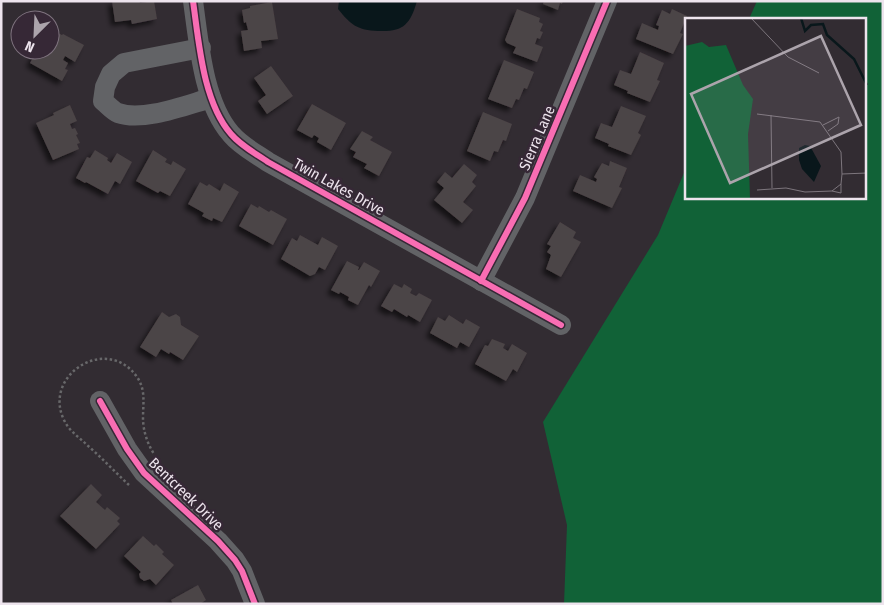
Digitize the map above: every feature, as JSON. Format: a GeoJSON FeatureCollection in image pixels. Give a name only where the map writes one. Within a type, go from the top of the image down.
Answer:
{"type":"FeatureCollection","features":[{"type":"Feature","properties":{"kind":"street","name":"Twin Lakes Drive"},"geometry":{"type":"LineString","coordinates":[[193,1],[209,95],[220,121],[232,135],[248,149],[561,325]]}},
{"type":"Feature","properties":{"kind":"street","name":"Sierra Lane"},"geometry":{"type":"LineString","coordinates":[[481,281],[525,198],[607,1]]}},
{"type":"Feature","properties":{"kind":"street"},"geometry":{"type":"LineString","coordinates":[[201,48],[124,63],[111,74],[105,87],[103,100],[116,112],[125,114],[153,114],[211,98]]}},
{"type":"Feature","properties":{"kind":"street","name":"Bentcreek Drive"},"geometry":{"type":"LineString","coordinates":[[100,401],[127,449],[144,473],[218,541],[235,560],[242,571],[255,604]]}},
{"type":"Feature","properties":{"kind":"green space"},"geometry":{"type":"Polygon","coordinates":[[[757,1],[883,1],[883,604],[564,604],[567,525],[543,422],[658,235],[685,170],[685,199],[866,199],[866,18],[749,18],[757,1]]]}},
{"type":"Feature","properties":{"kind":"shaded area"},"geometry":{"type":"Polygon","coordinates":[[[339,1],[417,1],[411,16],[404,25],[394,30],[378,31],[360,28],[351,23],[338,9],[339,1]]]}},
{"type":"Feature","properties":{"kind":"building"},"geometry":{"type":"Polygon","coordinates":[[[112,1],[139,1],[140,3],[154,1],[157,19],[132,24],[131,20],[115,22],[112,1]]]}},
{"type":"Feature","properties":{"kind":"building"},"geometry":{"type":"Polygon","coordinates":[[[544,1],[563,1],[562,4],[560,3],[558,10],[543,4],[544,1]]]}},
{"type":"Feature","properties":{"kind":"building"},"geometry":{"type":"Polygon","coordinates":[[[272,2],[278,39],[261,41],[262,48],[244,51],[241,31],[248,30],[246,22],[244,23],[242,10],[250,8],[250,6],[272,2]]]}},
{"type":"Feature","properties":{"kind":"building"},"geometry":{"type":"Polygon","coordinates":[[[517,9],[540,18],[539,22],[543,24],[540,31],[543,32],[540,39],[537,38],[535,44],[543,47],[537,62],[513,53],[516,47],[505,40],[517,9]]]}},
{"type":"Feature","properties":{"kind":"building"},"geometry":{"type":"Polygon","coordinates":[[[672,9],[687,16],[680,33],[683,34],[673,54],[636,39],[642,23],[658,30],[659,26],[656,25],[662,10],[670,14],[672,9]]]}},
{"type":"Feature","properties":{"kind":"building"},"geometry":{"type":"Polygon","coordinates":[[[60,34],[84,45],[75,62],[65,56],[63,60],[68,63],[65,69],[68,70],[62,81],[30,63],[32,60],[60,60],[60,34]]]}},
{"type":"Feature","properties":{"kind":"building"},"geometry":{"type":"Polygon","coordinates":[[[640,52],[664,63],[657,80],[660,81],[650,102],[627,93],[628,91],[614,85],[620,70],[631,74],[640,52]]]}},
{"type":"Feature","properties":{"kind":"building"},"geometry":{"type":"Polygon","coordinates":[[[504,60],[534,72],[527,89],[524,88],[519,100],[516,99],[512,108],[488,99],[504,60]]]}},
{"type":"Feature","properties":{"kind":"building"},"geometry":{"type":"Polygon","coordinates":[[[271,66],[293,96],[267,114],[258,101],[266,95],[254,78],[271,66]]]}},
{"type":"Feature","properties":{"kind":"building"},"geometry":{"type":"Polygon","coordinates":[[[312,104],[346,123],[331,150],[317,142],[319,138],[314,135],[312,138],[297,130],[312,104]]]}},
{"type":"Feature","properties":{"kind":"building"},"geometry":{"type":"Polygon","coordinates":[[[70,105],[77,121],[70,124],[72,129],[75,128],[78,134],[76,135],[80,143],[77,144],[79,149],[53,160],[36,123],[70,105]]]}},
{"type":"Feature","properties":{"kind":"building"},"geometry":{"type":"Polygon","coordinates":[[[621,106],[646,116],[638,133],[641,135],[631,155],[608,146],[609,144],[595,138],[601,123],[612,127],[621,106]]]}},
{"type":"Feature","properties":{"kind":"building"},"geometry":{"type":"Polygon","coordinates":[[[483,112],[512,124],[506,141],[503,140],[498,152],[494,151],[490,161],[467,151],[483,112]]]}},
{"type":"Feature","properties":{"kind":"building"},"geometry":{"type":"Polygon","coordinates":[[[362,131],[373,137],[370,140],[392,152],[379,176],[364,168],[367,164],[353,157],[356,152],[350,149],[362,131]]]}},
{"type":"Feature","properties":{"kind":"building"},"geometry":{"type":"Polygon","coordinates":[[[95,150],[108,158],[107,160],[111,163],[117,153],[132,162],[120,184],[115,181],[108,194],[76,178],[87,157],[90,158],[95,150]]]}},
{"type":"Feature","properties":{"kind":"building"},"geometry":{"type":"Polygon","coordinates":[[[153,150],[167,159],[165,162],[171,165],[173,161],[186,169],[170,196],[160,191],[158,193],[136,181],[153,150]]]}},
{"type":"Feature","properties":{"kind":"building"},"geometry":{"type":"Polygon","coordinates":[[[610,161],[627,168],[619,187],[622,188],[612,208],[573,191],[580,175],[596,182],[597,179],[594,177],[602,163],[609,166],[610,161]]]}},
{"type":"Feature","properties":{"kind":"building"},"geometry":{"type":"Polygon","coordinates":[[[464,164],[477,175],[472,182],[476,186],[463,202],[473,210],[462,223],[434,200],[444,188],[437,182],[445,172],[452,178],[464,164]]]}},
{"type":"Feature","properties":{"kind":"building"},"geometry":{"type":"Polygon","coordinates":[[[200,182],[207,186],[209,184],[220,191],[224,183],[239,192],[222,222],[213,218],[212,221],[202,216],[204,213],[188,204],[200,182]]]}},
{"type":"Feature","properties":{"kind":"building"},"geometry":{"type":"Polygon","coordinates":[[[251,204],[269,212],[271,210],[287,219],[273,245],[239,226],[251,204]]]}},
{"type":"Feature","properties":{"kind":"building"},"geometry":{"type":"Polygon","coordinates":[[[560,222],[576,232],[573,238],[581,242],[561,277],[546,269],[551,255],[547,252],[551,246],[547,244],[560,222]]]}},
{"type":"Feature","properties":{"kind":"building"},"geometry":{"type":"Polygon","coordinates":[[[300,235],[318,245],[322,237],[338,246],[325,270],[319,267],[315,274],[310,276],[281,259],[292,238],[297,241],[300,235]]]}},
{"type":"Feature","properties":{"kind":"building"},"geometry":{"type":"Polygon","coordinates":[[[347,261],[359,267],[358,270],[364,262],[380,271],[371,287],[369,285],[358,305],[348,300],[349,297],[340,292],[339,294],[331,290],[347,261]]]}},
{"type":"Feature","properties":{"kind":"building"},"geometry":{"type":"Polygon","coordinates":[[[394,284],[402,288],[404,284],[412,289],[410,293],[416,296],[419,293],[432,300],[420,322],[394,309],[392,312],[381,306],[394,284]]]}},
{"type":"Feature","properties":{"kind":"building"},"geometry":{"type":"Polygon","coordinates":[[[162,312],[169,317],[176,314],[180,317],[181,325],[199,336],[183,360],[161,349],[156,357],[140,347],[162,312]]]}},
{"type":"Feature","properties":{"kind":"building"},"geometry":{"type":"Polygon","coordinates":[[[449,315],[463,324],[466,319],[480,327],[469,347],[460,342],[457,348],[430,333],[438,317],[445,321],[449,315]]]}},
{"type":"Feature","properties":{"kind":"building"},"geometry":{"type":"Polygon","coordinates":[[[492,339],[505,344],[503,348],[508,351],[512,344],[527,353],[517,372],[513,369],[506,381],[475,364],[485,345],[488,346],[492,339]]]}},
{"type":"Feature","properties":{"kind":"building"},"geometry":{"type":"Polygon","coordinates":[[[91,484],[102,495],[96,502],[105,510],[107,507],[120,518],[117,521],[120,524],[96,549],[60,516],[91,484]]]}},
{"type":"Feature","properties":{"kind":"building"},"geometry":{"type":"Polygon","coordinates":[[[143,536],[154,546],[156,544],[164,552],[162,554],[174,565],[156,585],[150,579],[144,581],[140,578],[139,574],[141,572],[124,556],[143,536]]]}},
{"type":"Feature","properties":{"kind":"building"},"geometry":{"type":"Polygon","coordinates":[[[198,585],[206,600],[200,604],[173,604],[171,600],[198,585]]]}},
{"type":"Feature","properties":{"kind":"cycle path"},"geometry":{"type":"LineString","coordinates":[[193,1],[200,53],[208,89],[222,121],[239,142],[268,162],[561,325]]}},
{"type":"Feature","properties":{"kind":"cycle path"},"geometry":{"type":"LineString","coordinates":[[481,281],[525,198],[607,1]]}},
{"type":"Feature","properties":{"kind":"cycle path"},"geometry":{"type":"LineString","coordinates":[[100,401],[127,449],[144,473],[218,541],[235,560],[242,571],[255,604]]}}]}
